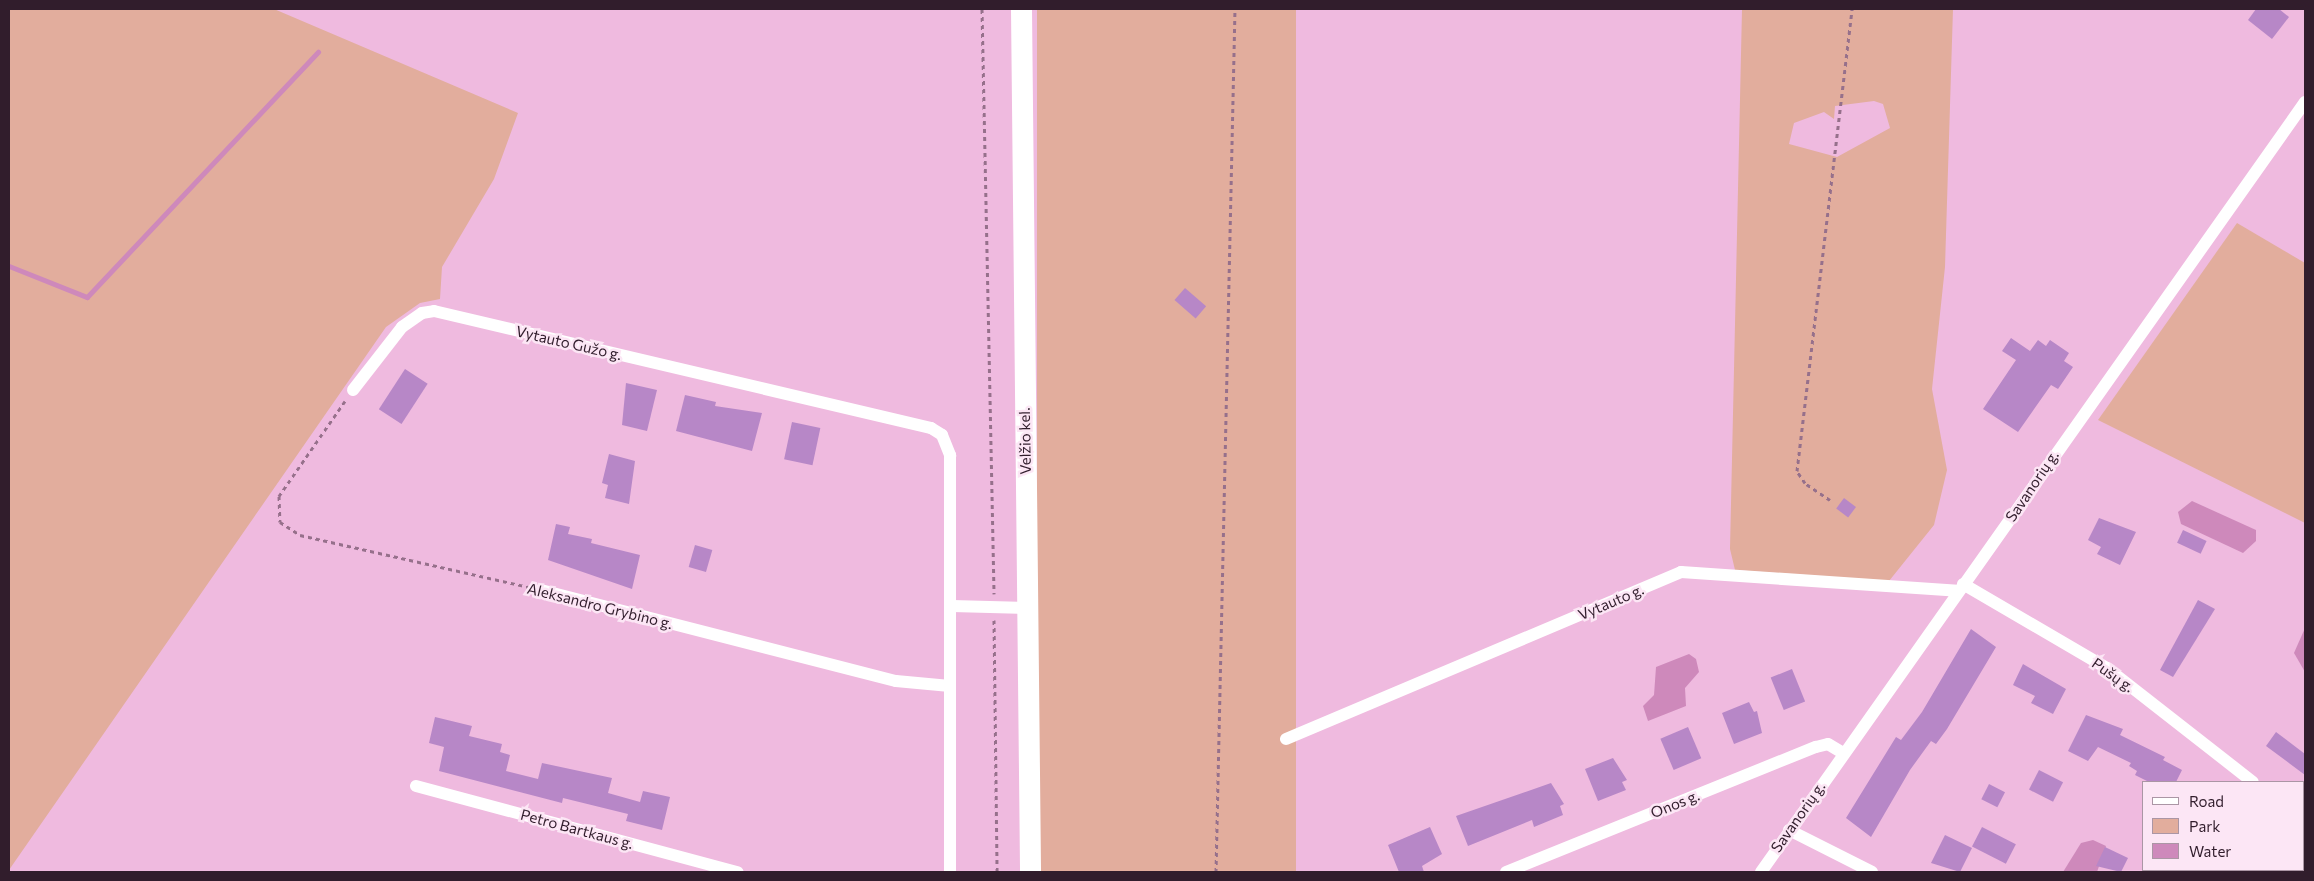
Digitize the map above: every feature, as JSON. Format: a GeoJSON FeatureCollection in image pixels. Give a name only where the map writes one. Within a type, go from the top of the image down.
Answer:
{"type":"FeatureCollection","features":[{"type":"Feature","properties":{"kind":"main road","name":"Velžio kel."},"geometry":{"type":"LineString","coordinates":[[1021,9],[1030,872]]}},
{"type":"Feature","properties":{"kind":"street","name":"Savanorių g."},"geometry":{"type":"LineString","coordinates":[[1761,872],[1788,830],[2305,102]]}},
{"type":"Feature","properties":{"kind":"street","name":"Vytauto Gužo g."},"geometry":{"type":"LineString","coordinates":[[353,390],[402,327],[422,313],[434,311],[931,428],[942,435],[950,455],[952,606]]}},
{"type":"Feature","properties":{"kind":"street","name":"Vytauto g."},"geometry":{"type":"LineString","coordinates":[[1286,739],[1681,572],[1960,587]]}},
{"type":"Feature","properties":{"kind":"street","name":"Pušų g."},"geometry":{"type":"LineString","coordinates":[[1960,587],[2107,668],[2252,781]]}},
{"type":"Feature","properties":{"kind":"street","name":"Aleksandro Grybino g."},"geometry":{"type":"LineString","coordinates":[[541,590],[896,681],[950,686]]}},
{"type":"Feature","properties":{"kind":"street"},"geometry":{"type":"LineString","coordinates":[[950,872],[952,606],[1027,608]]}},
{"type":"Feature","properties":{"kind":"street","name":"Onos g."},"geometry":{"type":"LineString","coordinates":[[1506,872],[1816,747],[1828,744],[1843,753]]}},
{"type":"Feature","properties":{"kind":"street","name":"Petro Bartkaus g."},"geometry":{"type":"LineString","coordinates":[[416,786],[738,872]]}},
{"type":"Feature","properties":{"kind":"street"},"geometry":{"type":"LineString","coordinates":[[1788,830],[1872,872]]}},
{"type":"Feature","properties":{"kind":"path"},"geometry":{"type":"LineString","coordinates":[[982,9],[994,607],[997,872]]}},
{"type":"Feature","properties":{"kind":"path"},"geometry":{"type":"LineString","coordinates":[[1216,872],[1234,9]]}},
{"type":"Feature","properties":{"kind":"path"},"geometry":{"type":"LineString","coordinates":[[1830,500],[1805,483],[1797,471],[1852,9]]}},
{"type":"Feature","properties":{"kind":"path","name":"Aleksandro Grybino g."},"geometry":{"type":"LineString","coordinates":[[353,390],[279,496],[280,522],[300,535],[541,590]]}},
{"type":"Feature","properties":{"kind":"green space"},"geometry":{"type":"Polygon","coordinates":[[[9,9],[274,9],[518,113],[494,179],[442,267],[440,299],[420,303],[386,327],[9,870],[9,9]]]}},
{"type":"Feature","properties":{"kind":"green space"},"geometry":{"type":"Polygon","coordinates":[[[1037,9],[1296,9],[1296,872],[1037,872],[1037,9]]]}},
{"type":"Feature","properties":{"kind":"green space"},"geometry":{"type":"Polygon","coordinates":[[[1742,9],[1953,9],[1945,267],[1932,389],[1947,470],[1934,525],[1889,581],[1735,570],[1730,549],[1742,9]],[[1874,101],[1835,106],[1834,119],[1824,112],[1794,123],[1789,144],[1837,157],[1890,128],[1883,104],[1874,101]]]}},
{"type":"Feature","properties":{"kind":"green space"},"geometry":{"type":"Polygon","coordinates":[[[2237,223],[2305,263],[2305,523],[2098,420],[2237,223]]]}},
{"type":"Feature","properties":{"kind":"water"},"geometry":{"type":"Polygon","coordinates":[[[2192,501],[2256,530],[2256,541],[2243,553],[2181,524],[2178,512],[2192,501]]]}},
{"type":"Feature","properties":{"kind":"water"},"geometry":{"type":"Polygon","coordinates":[[[2305,628],[2305,672],[2294,653],[2305,628]]]}},
{"type":"Feature","properties":{"kind":"water"},"geometry":{"type":"Polygon","coordinates":[[[1689,654],[1696,659],[1699,672],[1685,688],[1686,706],[1648,721],[1643,706],[1654,695],[1656,667],[1689,654]]]}},
{"type":"Feature","properties":{"kind":"water"},"geometry":{"type":"Polygon","coordinates":[[[2093,840],[2106,846],[2097,872],[2063,872],[2081,843],[2093,840]]]}},
{"type":"Feature","properties":{"kind":"building"},"geometry":{"type":"Polygon","coordinates":[[[2256,9],[2279,9],[2289,17],[2272,39],[2248,20],[2256,9]]]}},
{"type":"Feature","properties":{"kind":"building"},"geometry":{"type":"Polygon","coordinates":[[[1185,288],[1206,306],[1196,318],[1175,300],[1185,288]]]}},
{"type":"Feature","properties":{"kind":"building"},"geometry":{"type":"Polygon","coordinates":[[[2011,338],[2030,351],[2038,340],[2046,346],[2050,340],[2069,353],[2064,361],[2073,367],[2058,389],[2051,385],[2018,432],[1983,409],[2016,360],[2002,351],[2011,338]]]}},
{"type":"Feature","properties":{"kind":"building"},"geometry":{"type":"Polygon","coordinates":[[[405,369],[428,384],[402,424],[379,409],[405,369]]]}},
{"type":"Feature","properties":{"kind":"building"},"geometry":{"type":"Polygon","coordinates":[[[626,383],[657,390],[647,431],[622,425],[626,383]]]}},
{"type":"Feature","properties":{"kind":"building"},"geometry":{"type":"Polygon","coordinates":[[[685,395],[716,402],[715,406],[762,413],[752,451],[676,431],[685,395]]]}},
{"type":"Feature","properties":{"kind":"building"},"geometry":{"type":"Polygon","coordinates":[[[792,422],[820,428],[812,465],[784,459],[792,422]]]}},
{"type":"Feature","properties":{"kind":"building"},"geometry":{"type":"Polygon","coordinates":[[[609,454],[635,461],[629,504],[605,498],[608,485],[602,483],[609,454]]]}},
{"type":"Feature","properties":{"kind":"building"},"geometry":{"type":"Polygon","coordinates":[[[1844,498],[1856,507],[1848,517],[1836,508],[1844,498]]]}},
{"type":"Feature","properties":{"kind":"building"},"geometry":{"type":"Polygon","coordinates":[[[2099,518],[2136,532],[2120,565],[2097,554],[2101,547],[2088,540],[2099,518]]]}},
{"type":"Feature","properties":{"kind":"building"},"geometry":{"type":"Polygon","coordinates":[[[556,524],[570,527],[568,534],[592,539],[591,543],[640,555],[632,589],[548,560],[556,524]]]}},
{"type":"Feature","properties":{"kind":"building"},"geometry":{"type":"Polygon","coordinates":[[[2183,530],[2207,541],[2201,554],[2177,543],[2183,530]]]}},
{"type":"Feature","properties":{"kind":"building"},"geometry":{"type":"Polygon","coordinates":[[[695,545],[712,550],[706,572],[689,567],[695,545]]]}},
{"type":"Feature","properties":{"kind":"building"},"geometry":{"type":"Polygon","coordinates":[[[2198,600],[2215,609],[2173,677],[2160,670],[2198,600]]]}},
{"type":"Feature","properties":{"kind":"building"},"geometry":{"type":"Polygon","coordinates":[[[1971,629],[1996,647],[1947,729],[1936,744],[1931,741],[1910,770],[1871,837],[1846,818],[1896,737],[1901,740],[1922,712],[1971,629]]]}},
{"type":"Feature","properties":{"kind":"building"},"geometry":{"type":"Polygon","coordinates":[[[2023,664],[2066,689],[2053,714],[2031,703],[2035,696],[2013,685],[2023,664]]]}},
{"type":"Feature","properties":{"kind":"building"},"geometry":{"type":"Polygon","coordinates":[[[1792,669],[1805,701],[1784,710],[1771,678],[1792,669]]]}},
{"type":"Feature","properties":{"kind":"building"},"geometry":{"type":"Polygon","coordinates":[[[1749,702],[1754,712],[1757,711],[1762,733],[1734,744],[1722,713],[1749,702]]]}},
{"type":"Feature","properties":{"kind":"building"},"geometry":{"type":"Polygon","coordinates":[[[2086,715],[2123,729],[2120,735],[2165,757],[2163,760],[2182,770],[2176,781],[2147,781],[2135,775],[2137,771],[2129,766],[2131,763],[2098,747],[2088,761],[2068,751],[2086,715]]]}},
{"type":"Feature","properties":{"kind":"building"},"geometry":{"type":"Polygon","coordinates":[[[435,717],[472,726],[469,736],[502,744],[500,752],[510,755],[506,771],[538,779],[542,763],[612,778],[608,793],[640,802],[643,791],[670,797],[662,830],[626,821],[628,814],[563,798],[562,803],[439,771],[444,747],[429,743],[435,717]]]}},
{"type":"Feature","properties":{"kind":"building"},"geometry":{"type":"Polygon","coordinates":[[[1688,727],[1701,758],[1674,770],[1660,739],[1688,727]]]}},
{"type":"Feature","properties":{"kind":"building"},"geometry":{"type":"Polygon","coordinates":[[[2276,732],[2305,754],[2305,775],[2266,746],[2276,732]]]}},
{"type":"Feature","properties":{"kind":"building"},"geometry":{"type":"Polygon","coordinates":[[[1613,758],[1627,780],[1622,782],[1626,790],[1598,801],[1585,769],[1613,758]]]}},
{"type":"Feature","properties":{"kind":"building"},"geometry":{"type":"Polygon","coordinates":[[[2039,770],[2063,782],[2053,802],[2029,790],[2039,770]]]}},
{"type":"Feature","properties":{"kind":"building"},"geometry":{"type":"Polygon","coordinates":[[[1551,783],[1564,804],[1560,806],[1563,815],[1534,827],[1532,820],[1468,846],[1456,816],[1551,783]]]}},
{"type":"Feature","properties":{"kind":"building"},"geometry":{"type":"Polygon","coordinates":[[[1989,784],[2005,792],[1997,807],[1981,799],[1989,784]]]}},
{"type":"Feature","properties":{"kind":"building"},"geometry":{"type":"Polygon","coordinates":[[[1430,827],[1442,854],[1422,866],[1424,872],[1399,872],[1388,845],[1430,827]]]}},
{"type":"Feature","properties":{"kind":"building"},"geometry":{"type":"Polygon","coordinates":[[[1982,827],[2016,844],[2006,864],[1972,847],[1982,827]]]}},
{"type":"Feature","properties":{"kind":"building"},"geometry":{"type":"Polygon","coordinates":[[[1945,835],[1972,848],[1960,872],[1931,863],[1945,835]]]}},
{"type":"Feature","properties":{"kind":"building"},"geometry":{"type":"Polygon","coordinates":[[[2105,847],[2128,858],[2121,872],[2096,866],[2105,847]]]}},
{"type":"Feature","properties":{"kind":"waterway"},"geometry":{"type":"LineString","coordinates":[[9,266],[87,297],[318,52]]}}]}
